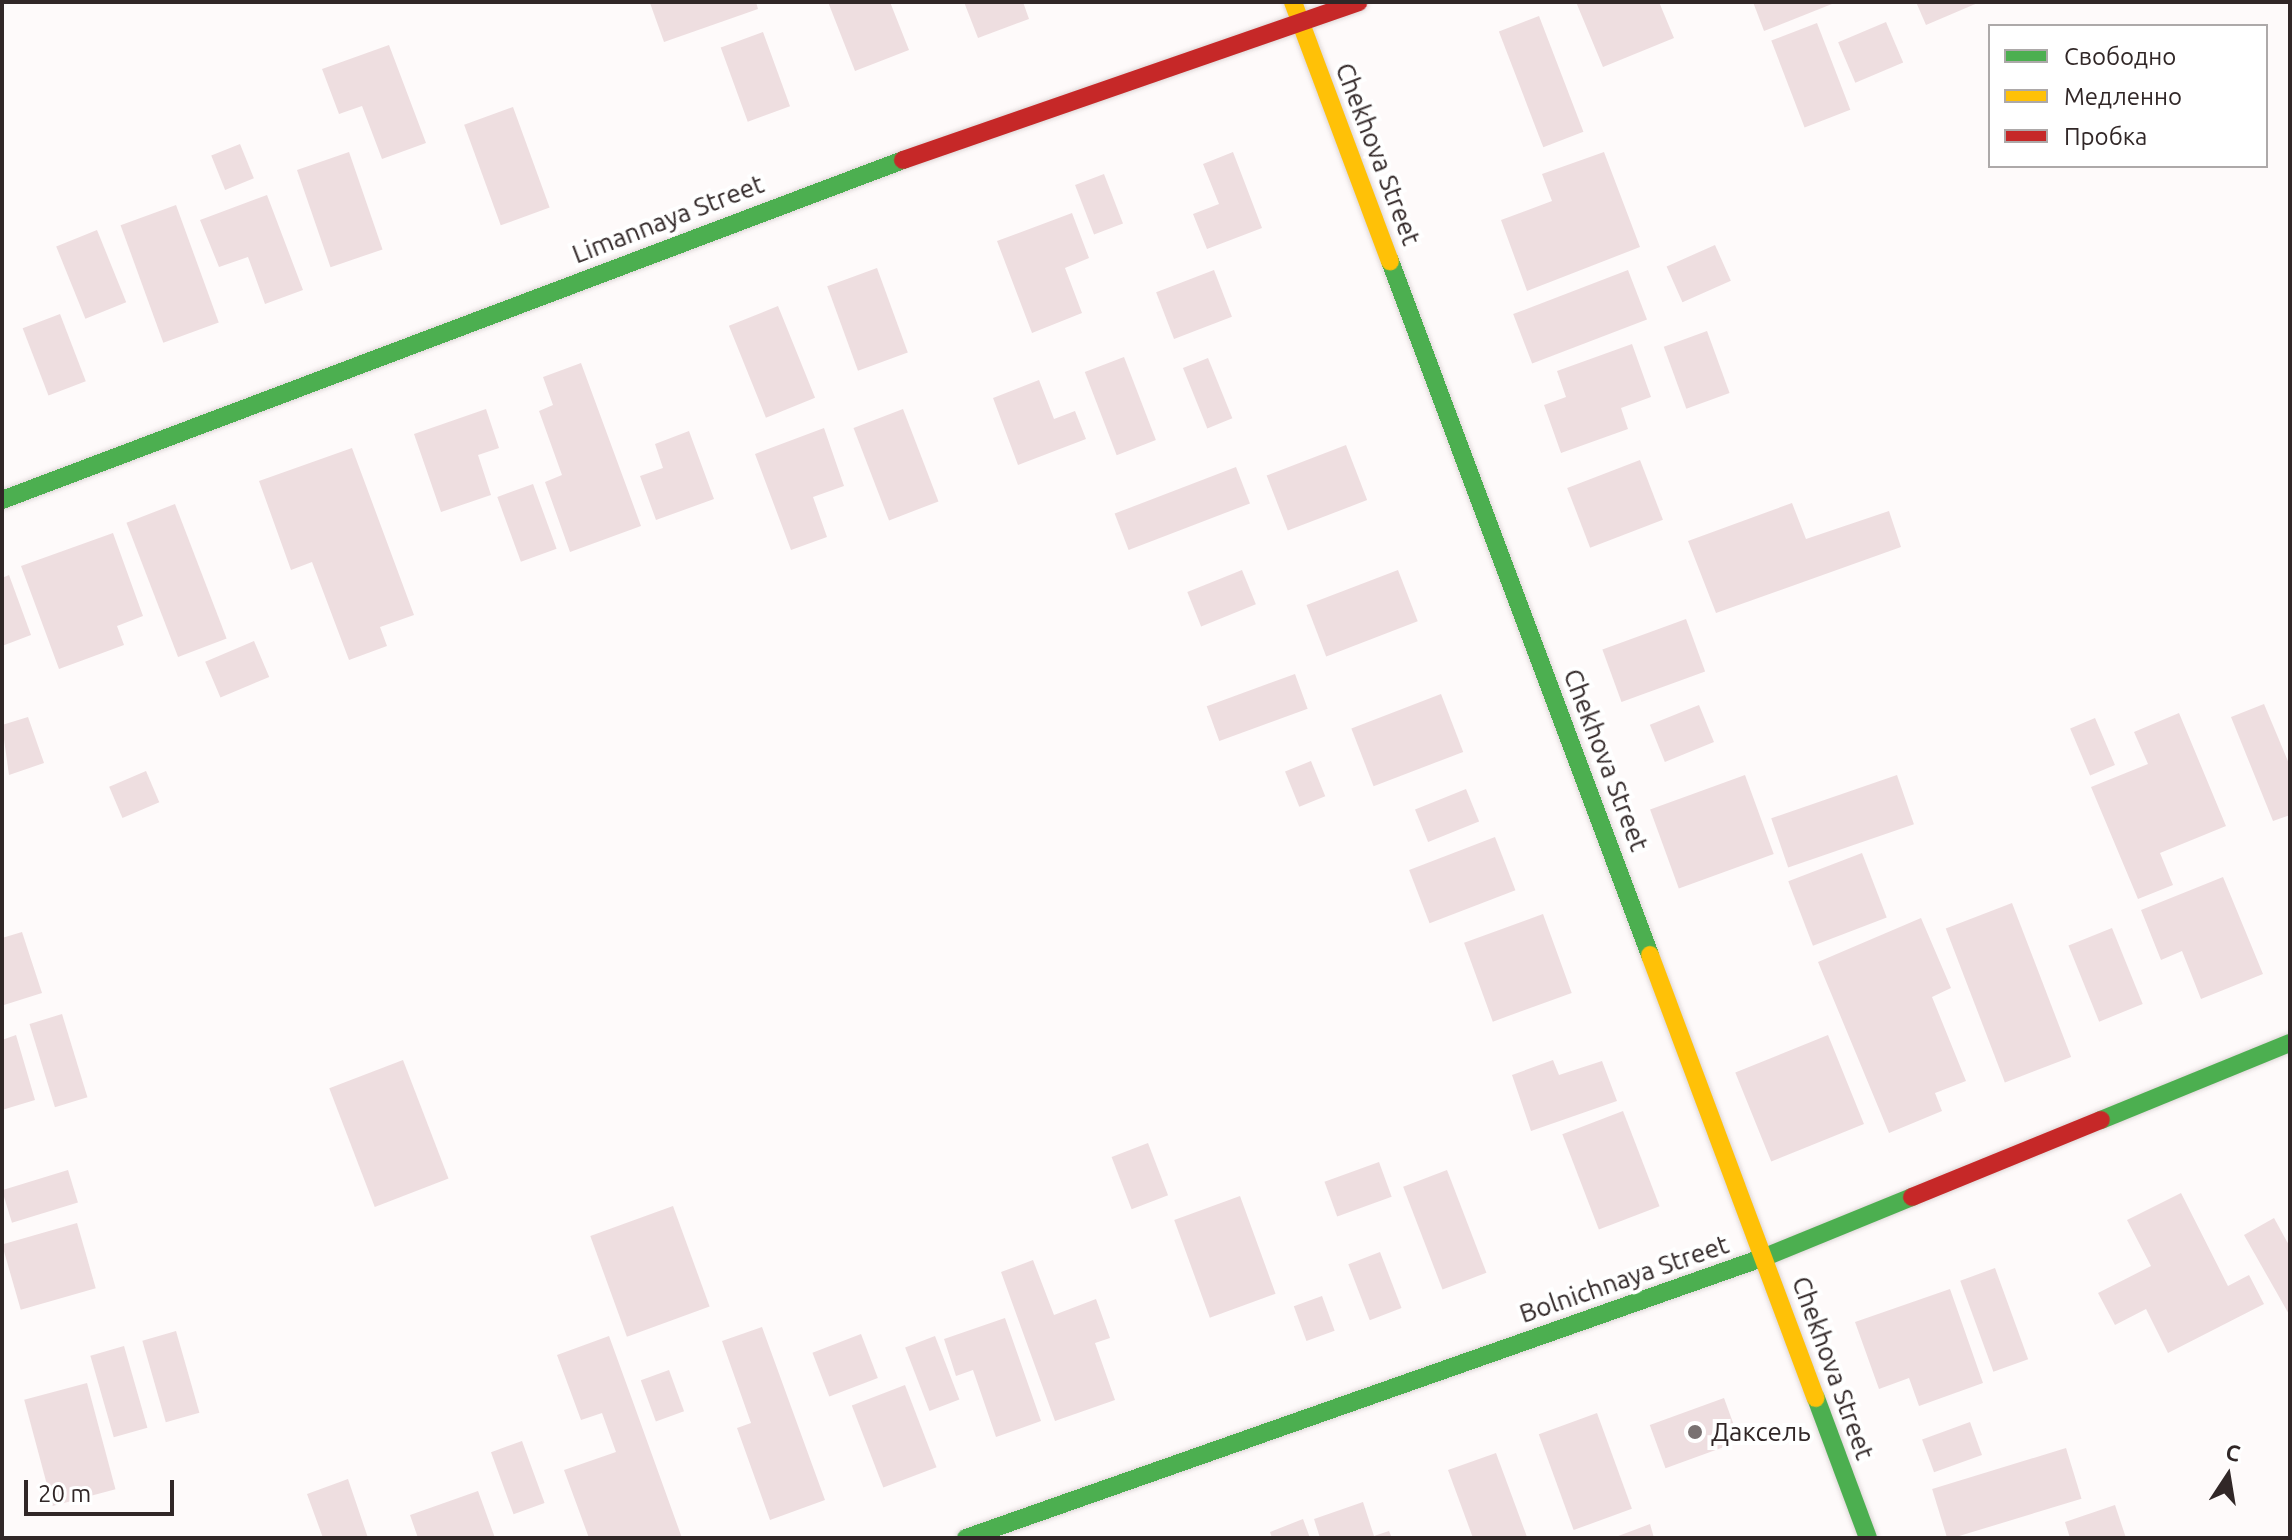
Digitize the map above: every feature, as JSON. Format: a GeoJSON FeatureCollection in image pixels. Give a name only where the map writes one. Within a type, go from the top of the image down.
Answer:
{"type":"FeatureCollection","features":[{"type":"Feature","properties":{"kind":"street","name":"Chekhova Street"},"geometry":{"type":"LineString","coordinates":[[1293,2],[1868,1538]]}},
{"type":"Feature","properties":{"kind":"street","name":"Limannaya Street"},"geometry":{"type":"LineString","coordinates":[[2,500],[853,177],[1303,27],[1358,2]]}},
{"type":"Feature","properties":{"kind":"street","name":"Bolnichnaya Street"},"geometry":{"type":"LineString","coordinates":[[966,1538],[1765,1257],[2290,1043]]}},
{"type":"Feature","properties":{"kind":"building"},"geometry":{"type":"Polygon","coordinates":[[[756,2],[758,9],[664,42],[650,3],[756,2]]]}},
{"type":"Feature","properties":{"kind":"building"},"geometry":{"type":"Polygon","coordinates":[[[828,2],[890,2],[909,50],[855,71],[828,2]]]}},
{"type":"Feature","properties":{"kind":"building"},"geometry":{"type":"Polygon","coordinates":[[[964,2],[1023,2],[1029,19],[978,38],[964,2]]]}},
{"type":"Feature","properties":{"kind":"building"},"geometry":{"type":"Polygon","coordinates":[[[1576,2],[1659,2],[1674,38],[1603,67],[1576,2]]]}},
{"type":"Feature","properties":{"kind":"building"},"geometry":{"type":"Polygon","coordinates":[[[1753,2],[1837,2],[1764,31],[1753,2]]]}},
{"type":"Feature","properties":{"kind":"building"},"geometry":{"type":"Polygon","coordinates":[[[1916,2],[1980,2],[1926,25],[1916,2]]]}},
{"type":"Feature","properties":{"kind":"building"},"geometry":{"type":"Polygon","coordinates":[[[1539,16],[1583,132],[1543,147],[1499,31],[1539,16]]]}},
{"type":"Feature","properties":{"kind":"building"},"geometry":{"type":"Polygon","coordinates":[[[1886,22],[1903,63],[1855,83],[1838,42],[1886,22]]]}},
{"type":"Feature","properties":{"kind":"building"},"geometry":{"type":"Polygon","coordinates":[[[1817,23],[1850,110],[1805,127],[1771,41],[1817,23]]]}},
{"type":"Feature","properties":{"kind":"building"},"geometry":{"type":"Polygon","coordinates":[[[763,32],[790,106],[748,122],[721,47],[763,32]]]}},
{"type":"Feature","properties":{"kind":"building"},"geometry":{"type":"Polygon","coordinates":[[[389,45],[426,143],[382,159],[362,106],[339,114],[322,69],[389,45]]]}},
{"type":"Feature","properties":{"kind":"building"},"geometry":{"type":"Polygon","coordinates":[[[513,107],[550,208],[501,225],[464,125],[513,107]]]}},
{"type":"Feature","properties":{"kind":"building"},"geometry":{"type":"Polygon","coordinates":[[[240,144],[254,178],[225,190],[211,156],[240,144]]]}},
{"type":"Feature","properties":{"kind":"building"},"geometry":{"type":"Polygon","coordinates":[[[349,152],[383,249],[331,267],[297,170],[349,152]]]}},
{"type":"Feature","properties":{"kind":"building"},"geometry":{"type":"Polygon","coordinates":[[[1233,152],[1262,228],[1207,249],[1193,214],[1219,204],[1203,164],[1233,152]]]}},
{"type":"Feature","properties":{"kind":"building"},"geometry":{"type":"Polygon","coordinates":[[[1604,152],[1640,247],[1527,291],[1501,220],[1552,201],[1542,174],[1604,152]]]}},
{"type":"Feature","properties":{"kind":"building"},"geometry":{"type":"Polygon","coordinates":[[[1104,174],[1123,223],[1094,235],[1075,185],[1104,174]]]}},
{"type":"Feature","properties":{"kind":"building"},"geometry":{"type":"Polygon","coordinates":[[[267,195],[303,290],[265,304],[248,257],[219,267],[200,220],[267,195]]]}},
{"type":"Feature","properties":{"kind":"building"},"geometry":{"type":"Polygon","coordinates":[[[176,205],[219,322],[163,343],[121,225],[176,205]]]}},
{"type":"Feature","properties":{"kind":"building"},"geometry":{"type":"Polygon","coordinates":[[[1072,213],[1089,258],[1065,268],[1082,313],[1032,333],[997,241],[1072,213]]]}},
{"type":"Feature","properties":{"kind":"building"},"geometry":{"type":"Polygon","coordinates":[[[97,230],[126,302],[85,319],[56,246],[97,230]]]}},
{"type":"Feature","properties":{"kind":"building"},"geometry":{"type":"Polygon","coordinates":[[[1715,245],[1731,281],[1682,302],[1667,267],[1715,245]]]}},
{"type":"Feature","properties":{"kind":"building"},"geometry":{"type":"Polygon","coordinates":[[[877,268],[908,353],[858,371],[827,286],[877,268]]]}},
{"type":"Feature","properties":{"kind":"building"},"geometry":{"type":"Polygon","coordinates":[[[1214,270],[1232,317],[1174,339],[1156,292],[1214,270]]]}},
{"type":"Feature","properties":{"kind":"building"},"geometry":{"type":"Polygon","coordinates":[[[1628,270],[1647,319],[1532,364],[1513,314],[1628,270]]]}},
{"type":"Feature","properties":{"kind":"building"},"geometry":{"type":"Polygon","coordinates":[[[778,306],[815,398],[766,418],[729,326],[778,306]]]}},
{"type":"Feature","properties":{"kind":"building"},"geometry":{"type":"Polygon","coordinates":[[[60,314],[86,381],[48,396],[23,328],[60,314]]]}},
{"type":"Feature","properties":{"kind":"building"},"geometry":{"type":"Polygon","coordinates":[[[1707,331],[1730,393],[1686,409],[1664,347],[1707,331]]]}},
{"type":"Feature","properties":{"kind":"building"},"geometry":{"type":"Polygon","coordinates":[[[1632,344],[1651,397],[1621,408],[1628,429],[1561,453],[1544,405],[1566,397],[1557,371],[1632,344]]]}},
{"type":"Feature","properties":{"kind":"building"},"geometry":{"type":"Polygon","coordinates":[[[1124,357],[1156,440],[1117,455],[1085,372],[1124,357]]]}},
{"type":"Feature","properties":{"kind":"building"},"geometry":{"type":"Polygon","coordinates":[[[1208,358],[1232,418],[1207,428],[1183,368],[1208,358]]]}},
{"type":"Feature","properties":{"kind":"building"},"geometry":{"type":"Polygon","coordinates":[[[581,363],[641,526],[570,552],[545,482],[562,475],[539,411],[553,405],[543,377],[581,363]]]}},
{"type":"Feature","properties":{"kind":"building"},"geometry":{"type":"Polygon","coordinates":[[[1039,380],[1054,419],[1075,411],[1086,439],[1018,465],[993,398],[1039,380]]]}},
{"type":"Feature","properties":{"kind":"building"},"geometry":{"type":"Polygon","coordinates":[[[486,409],[499,448],[478,455],[491,495],[441,512],[414,434],[486,409]]]}},
{"type":"Feature","properties":{"kind":"building"},"geometry":{"type":"Polygon","coordinates":[[[903,409],[938,501],[889,520],[854,428],[903,409]]]}},
{"type":"Feature","properties":{"kind":"building"},"geometry":{"type":"Polygon","coordinates":[[[824,428],[844,486],[813,497],[827,537],[791,550],[755,454],[824,428]]]}},
{"type":"Feature","properties":{"kind":"building"},"geometry":{"type":"Polygon","coordinates":[[[689,431],[714,499],[656,520],[640,476],[663,468],[655,444],[689,431]]]}},
{"type":"Feature","properties":{"kind":"building"},"geometry":{"type":"Polygon","coordinates":[[[1346,445],[1367,500],[1288,531],[1267,475],[1346,445]]]}},
{"type":"Feature","properties":{"kind":"building"},"geometry":{"type":"Polygon","coordinates":[[[352,448],[414,615],[380,627],[387,646],[349,660],[312,562],[291,570],[259,481],[352,448]]]}},
{"type":"Feature","properties":{"kind":"building"},"geometry":{"type":"Polygon","coordinates":[[[1640,460],[1663,520],[1590,548],[1567,488],[1640,460]]]}},
{"type":"Feature","properties":{"kind":"building"},"geometry":{"type":"Polygon","coordinates":[[[1236,467],[1250,503],[1129,550],[1115,514],[1236,467]]]}},
{"type":"Feature","properties":{"kind":"building"},"geometry":{"type":"Polygon","coordinates":[[[533,484],[557,549],[521,562],[497,497],[533,484]]]}},
{"type":"Feature","properties":{"kind":"building"},"geometry":{"type":"Polygon","coordinates":[[[1792,503],[1806,539],[1889,511],[1901,547],[1716,613],[1688,541],[1792,503]]]}},
{"type":"Feature","properties":{"kind":"building"},"geometry":{"type":"Polygon","coordinates":[[[175,504],[227,638],[178,657],[126,523],[175,504]]]}},
{"type":"Feature","properties":{"kind":"building"},"geometry":{"type":"Polygon","coordinates":[[[113,533],[143,616],[117,626],[124,645],[59,669],[21,566],[113,533]]]}},
{"type":"Feature","properties":{"kind":"building"},"geometry":{"type":"Polygon","coordinates":[[[1242,570],[1256,604],[1201,626],[1187,592],[1242,570]]]}},
{"type":"Feature","properties":{"kind":"building"},"geometry":{"type":"Polygon","coordinates":[[[1398,570],[1418,621],[1326,656],[1307,605],[1398,570]]]}},
{"type":"Feature","properties":{"kind":"building"},"geometry":{"type":"Polygon","coordinates":[[[9,575],[31,635],[2,646],[2,578],[9,575]]]}},
{"type":"Feature","properties":{"kind":"building"},"geometry":{"type":"Polygon","coordinates":[[[1686,619],[1705,672],[1622,702],[1602,649],[1686,619]]]}},
{"type":"Feature","properties":{"kind":"building"},"geometry":{"type":"Polygon","coordinates":[[[254,641],[269,677],[220,698],[205,662],[254,641]]]}},
{"type":"Feature","properties":{"kind":"building"},"geometry":{"type":"Polygon","coordinates":[[[1295,674],[1308,709],[1219,741],[1207,706],[1295,674]]]}},
{"type":"Feature","properties":{"kind":"building"},"geometry":{"type":"Polygon","coordinates":[[[1441,694],[1463,752],[1374,786],[1351,728],[1441,694]]]}},
{"type":"Feature","properties":{"kind":"building"},"geometry":{"type":"Polygon","coordinates":[[[2264,704],[2290,766],[2290,815],[2273,821],[2231,717],[2264,704]]]}},
{"type":"Feature","properties":{"kind":"building"},"geometry":{"type":"Polygon","coordinates":[[[1699,705],[1714,742],[1665,762],[1650,725],[1699,705]]]}},
{"type":"Feature","properties":{"kind":"building"},"geometry":{"type":"Polygon","coordinates":[[[2179,713],[2226,826],[2160,853],[2173,885],[2138,899],[2091,787],[2148,764],[2134,732],[2179,713]]]}},
{"type":"Feature","properties":{"kind":"building"},"geometry":{"type":"Polygon","coordinates":[[[28,717],[44,763],[9,775],[2,725],[28,717]]]}},
{"type":"Feature","properties":{"kind":"building"},"geometry":{"type":"Polygon","coordinates":[[[2095,718],[2115,765],[2090,775],[2070,729],[2095,718]]]}},
{"type":"Feature","properties":{"kind":"building"},"geometry":{"type":"Polygon","coordinates":[[[1311,761],[1325,796],[1299,807],[1285,771],[1311,761]]]}},
{"type":"Feature","properties":{"kind":"building"},"geometry":{"type":"Polygon","coordinates":[[[146,771],[159,802],[122,818],[109,787],[146,771]]]}},
{"type":"Feature","properties":{"kind":"building"},"geometry":{"type":"Polygon","coordinates":[[[1745,775],[1774,854],[1679,888],[1650,810],[1745,775]]]}},
{"type":"Feature","properties":{"kind":"building"},"geometry":{"type":"Polygon","coordinates":[[[1897,775],[1914,824],[1788,867],[1771,818],[1897,775]]]}},
{"type":"Feature","properties":{"kind":"building"},"geometry":{"type":"Polygon","coordinates":[[[1466,789],[1479,821],[1428,842],[1415,810],[1466,789]]]}},
{"type":"Feature","properties":{"kind":"building"},"geometry":{"type":"Polygon","coordinates":[[[1495,837],[1515,890],[1430,923],[1409,870],[1495,837]]]}},
{"type":"Feature","properties":{"kind":"building"},"geometry":{"type":"Polygon","coordinates":[[[1862,853],[1887,917],[1813,946],[1788,881],[1862,853]]]}},
{"type":"Feature","properties":{"kind":"building"},"geometry":{"type":"Polygon","coordinates":[[[2223,877],[2263,974],[2201,999],[2182,951],[2161,960],[2141,910],[2223,877]]]}},
{"type":"Feature","properties":{"kind":"building"},"geometry":{"type":"Polygon","coordinates":[[[2012,903],[2071,1057],[2005,1082],[1946,928],[2012,903]]]}},
{"type":"Feature","properties":{"kind":"building"},"geometry":{"type":"Polygon","coordinates":[[[1543,914],[1572,993],[1493,1022],[1464,943],[1543,914]]]}},
{"type":"Feature","properties":{"kind":"building"},"geometry":{"type":"Polygon","coordinates":[[[1921,918],[1951,988],[1932,997],[1966,1081],[1935,1093],[1942,1111],[1889,1133],[1818,962],[1921,918]]]}},
{"type":"Feature","properties":{"kind":"building"},"geometry":{"type":"Polygon","coordinates":[[[2112,928],[2143,1004],[2099,1022],[2068,946],[2112,928]]]}},
{"type":"Feature","properties":{"kind":"building"},"geometry":{"type":"Polygon","coordinates":[[[22,932],[42,993],[4,1005],[2,938],[22,932]]]}},
{"type":"Feature","properties":{"kind":"building"},"geometry":{"type":"Polygon","coordinates":[[[62,1014],[87,1097],[55,1107],[29,1024],[62,1014]]]}},
{"type":"Feature","properties":{"kind":"building"},"geometry":{"type":"Polygon","coordinates":[[[16,1035],[35,1100],[2,1110],[2,1040],[16,1035]]]}},
{"type":"Feature","properties":{"kind":"building"},"geometry":{"type":"Polygon","coordinates":[[[1828,1035],[1864,1124],[1771,1161],[1735,1072],[1828,1035]]]}},
{"type":"Feature","properties":{"kind":"building"},"geometry":{"type":"Polygon","coordinates":[[[403,1060],[449,1179],[375,1207],[329,1088],[403,1060]]]}},
{"type":"Feature","properties":{"kind":"building"},"geometry":{"type":"Polygon","coordinates":[[[1553,1060],[1559,1075],[1602,1061],[1617,1101],[1531,1131],[1512,1075],[1553,1060]]]}},
{"type":"Feature","properties":{"kind":"building"},"geometry":{"type":"Polygon","coordinates":[[[1623,1111],[1660,1206],[1599,1230],[1562,1134],[1623,1111]]]}},
{"type":"Feature","properties":{"kind":"building"},"geometry":{"type":"Polygon","coordinates":[[[1148,1143],[1168,1195],[1132,1209],[1112,1157],[1148,1143]]]}},
{"type":"Feature","properties":{"kind":"building"},"geometry":{"type":"Polygon","coordinates":[[[1379,1162],[1392,1197],[1337,1217],[1324,1182],[1379,1162]]]}},
{"type":"Feature","properties":{"kind":"building"},"geometry":{"type":"Polygon","coordinates":[[[68,1170],[78,1203],[12,1223],[2,1190],[68,1170]]]}},
{"type":"Feature","properties":{"kind":"building"},"geometry":{"type":"Polygon","coordinates":[[[1447,1170],[1486,1273],[1443,1290],[1403,1187],[1447,1170]]]}},
{"type":"Feature","properties":{"kind":"building"},"geometry":{"type":"Polygon","coordinates":[[[2181,1193],[2228,1286],[2249,1275],[2264,1304],[2168,1353],[2146,1309],[2115,1325],[2098,1293],[2151,1266],[2127,1220],[2181,1193]]]}},
{"type":"Feature","properties":{"kind":"building"},"geometry":{"type":"Polygon","coordinates":[[[1240,1196],[1276,1294],[1210,1318],[1174,1220],[1240,1196]]]}},
{"type":"Feature","properties":{"kind":"building"},"geometry":{"type":"Polygon","coordinates":[[[673,1206],[710,1307],[627,1337],[590,1236],[673,1206]]]}},
{"type":"Feature","properties":{"kind":"building"},"geometry":{"type":"Polygon","coordinates":[[[2274,1218],[2290,1247],[2290,1316],[2244,1235],[2274,1218]]]}},
{"type":"Feature","properties":{"kind":"building"},"geometry":{"type":"Polygon","coordinates":[[[77,1223],[96,1288],[21,1310],[2,1244],[77,1223]]]}},
{"type":"Feature","properties":{"kind":"building"},"geometry":{"type":"Polygon","coordinates":[[[1380,1252],[1402,1308],[1370,1320],[1348,1264],[1380,1252]]]}},
{"type":"Feature","properties":{"kind":"building"},"geometry":{"type":"Polygon","coordinates":[[[1033,1260],[1054,1315],[1096,1299],[1110,1338],[1095,1343],[1115,1400],[1055,1421],[1001,1272],[1033,1260]]]}},
{"type":"Feature","properties":{"kind":"building"},"geometry":{"type":"Polygon","coordinates":[[[1995,1268],[2028,1359],[1993,1372],[1960,1281],[1995,1268]]]}},
{"type":"Feature","properties":{"kind":"building"},"geometry":{"type":"Polygon","coordinates":[[[1950,1289],[1983,1383],[1919,1406],[1909,1378],[1879,1389],[1855,1322],[1950,1289]]]}},
{"type":"Feature","properties":{"kind":"building"},"geometry":{"type":"Polygon","coordinates":[[[1322,1296],[1335,1331],[1306,1341],[1294,1306],[1322,1296]]]}},
{"type":"Feature","properties":{"kind":"building"},"geometry":{"type":"Polygon","coordinates":[[[1005,1318],[1041,1421],[996,1437],[973,1370],[956,1376],[944,1339],[1005,1318]]]}},
{"type":"Feature","properties":{"kind":"building"},"geometry":{"type":"Polygon","coordinates":[[[762,1327],[825,1500],[770,1520],[737,1428],[751,1423],[722,1341],[762,1327]]]}},
{"type":"Feature","properties":{"kind":"building"},"geometry":{"type":"Polygon","coordinates":[[[176,1331],[199,1413],[166,1422],[142,1341],[176,1331]]]}},
{"type":"Feature","properties":{"kind":"building"},"geometry":{"type":"Polygon","coordinates":[[[861,1334],[878,1378],[829,1397],[812,1353],[861,1334]]]}},
{"type":"Feature","properties":{"kind":"building"},"geometry":{"type":"Polygon","coordinates":[[[609,1336],[682,1538],[589,1538],[564,1470],[616,1452],[602,1413],[581,1420],[557,1355],[609,1336]]]}},
{"type":"Feature","properties":{"kind":"building"},"geometry":{"type":"Polygon","coordinates":[[[935,1336],[959,1399],[929,1411],[905,1347],[935,1336]]]}},
{"type":"Feature","properties":{"kind":"building"},"geometry":{"type":"Polygon","coordinates":[[[124,1346],[147,1428],[114,1437],[90,1356],[124,1346]]]}},
{"type":"Feature","properties":{"kind":"building"},"geometry":{"type":"Polygon","coordinates":[[[669,1370],[684,1411],[656,1422],[641,1380],[669,1370]]]}},
{"type":"Feature","properties":{"kind":"building"},"geometry":{"type":"Polygon","coordinates":[[[87,1383],[115,1489],[53,1506],[24,1400],[87,1383]]]}},
{"type":"Feature","properties":{"kind":"building"},"geometry":{"type":"Polygon","coordinates":[[[905,1385],[937,1467],[883,1488],[852,1405],[905,1385]]]}},
{"type":"Feature","properties":{"kind":"building"},"geometry":{"type":"Polygon","coordinates":[[[1724,1398],[1740,1441],[1665,1468],[1650,1425],[1724,1398]]]}},
{"type":"Feature","properties":{"kind":"building"},"geometry":{"type":"Polygon","coordinates":[[[1597,1413],[1632,1509],[1574,1530],[1539,1434],[1597,1413]]]}},
{"type":"Feature","properties":{"kind":"building"},"geometry":{"type":"Polygon","coordinates":[[[1970,1422],[1982,1455],[1934,1472],[1922,1439],[1970,1422]]]}},
{"type":"Feature","properties":{"kind":"building"},"geometry":{"type":"Polygon","coordinates":[[[522,1441],[545,1503],[514,1514],[491,1452],[522,1441]]]}},
{"type":"Feature","properties":{"kind":"building"},"geometry":{"type":"Polygon","coordinates":[[[2066,1448],[2081,1499],[1947,1538],[1932,1489],[2066,1448]]]}},
{"type":"Feature","properties":{"kind":"building"},"geometry":{"type":"Polygon","coordinates":[[[1496,1453],[1527,1537],[1473,1538],[1448,1470],[1496,1453]]]}},
{"type":"Feature","properties":{"kind":"building"},"geometry":{"type":"Polygon","coordinates":[[[348,1479],[368,1538],[323,1538],[307,1494],[348,1479]]]}},
{"type":"Feature","properties":{"kind":"building"},"geometry":{"type":"Polygon","coordinates":[[[478,1491],[495,1538],[418,1538],[410,1515],[478,1491]]]}},
{"type":"Feature","properties":{"kind":"building"},"geometry":{"type":"Polygon","coordinates":[[[1363,1502],[1374,1536],[1389,1531],[1392,1538],[1320,1538],[1314,1519],[1363,1502]]]}},
{"type":"Feature","properties":{"kind":"building"},"geometry":{"type":"Polygon","coordinates":[[[2115,1505],[2126,1538],[2070,1538],[2065,1522],[2115,1505]]]}},
{"type":"Feature","properties":{"kind":"building"},"geometry":{"type":"Polygon","coordinates":[[[1303,1519],[1310,1538],[1272,1538],[1270,1532],[1303,1519]]]}},
{"type":"Feature","properties":{"kind":"building"},"geometry":{"type":"Polygon","coordinates":[[[1650,1524],[1654,1538],[1613,1538],[1650,1524]]]}},
{"type":"Feature","properties":{"kind":"traffic: fast"},"geometry":{"type":"LineString","coordinates":[[2,500],[903,160]]}},
{"type":"Feature","properties":{"kind":"traffic: fast"},"geometry":{"type":"LineString","coordinates":[[1390,261],[1650,955]]}},
{"type":"Feature","properties":{"kind":"traffic: fast"},"geometry":{"type":"LineString","coordinates":[[2101,1120],[2290,1043]]}},
{"type":"Feature","properties":{"kind":"traffic: fast"},"geometry":{"type":"LineString","coordinates":[[966,1538],[1765,1257],[1912,1197]]}},
{"type":"Feature","properties":{"kind":"traffic: fast"},"geometry":{"type":"LineString","coordinates":[[1816,1398],[1868,1538]]}},
{"type":"Feature","properties":{"kind":"traffic: slow"},"geometry":{"type":"LineString","coordinates":[[1293,2],[1390,261]]}},
{"type":"Feature","properties":{"kind":"traffic: slow"},"geometry":{"type":"LineString","coordinates":[[1650,955],[1816,1398]]}},
{"type":"Feature","properties":{"kind":"traffic: jam"},"geometry":{"type":"LineString","coordinates":[[903,160],[1358,2]]}},
{"type":"Feature","properties":{"kind":"traffic: jam"},"geometry":{"type":"LineString","coordinates":[[1912,1197],[2101,1120]]}},
{"type":"Feature","properties":{"kind":"place","name":"Даксель"},"geometry":{"type":"Point","coordinates":[1695,1432]}}]}
